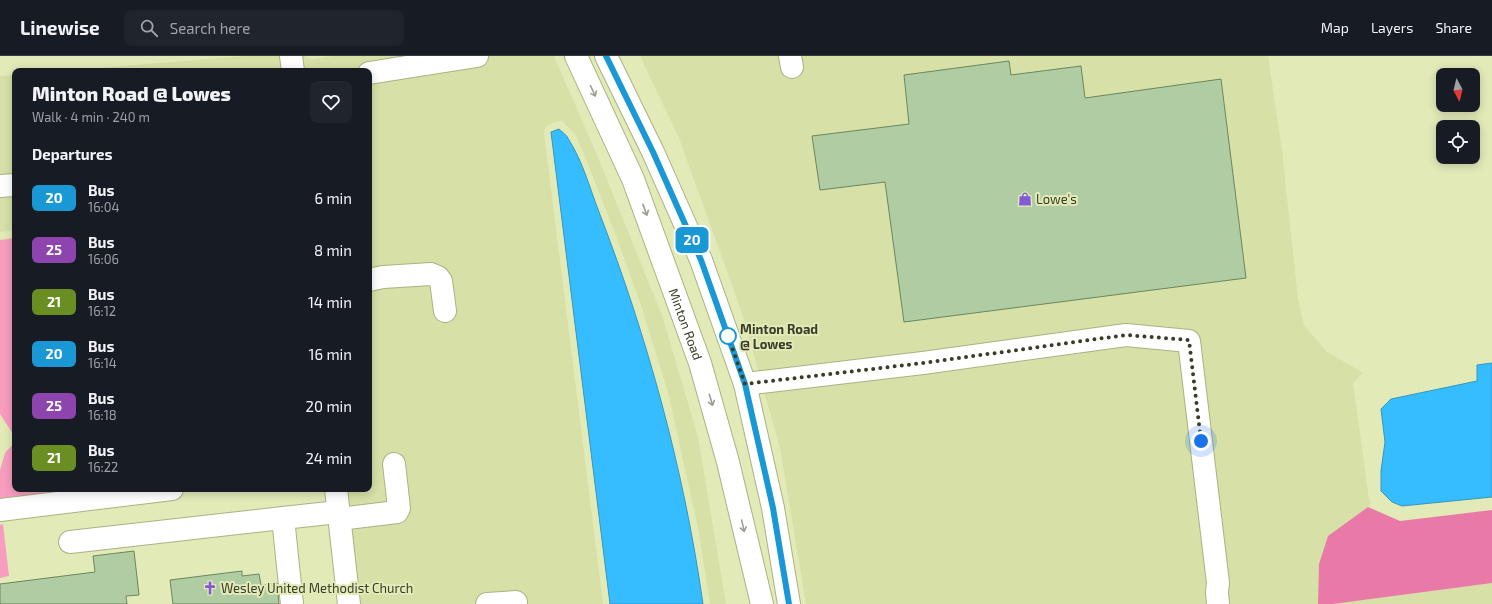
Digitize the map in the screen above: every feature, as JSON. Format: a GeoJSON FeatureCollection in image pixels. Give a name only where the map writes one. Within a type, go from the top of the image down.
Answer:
{"type":"FeatureCollection","features":[{"type":"Feature","properties":{"kind":"main road"},"geometry":{"type":"LineString","coordinates":[[291,56],[293,68]]}},
{"type":"Feature","properties":{"kind":"main road"},"geometry":{"type":"LineString","coordinates":[[372,73],[477,56]]}},
{"type":"Feature","properties":{"kind":"main road","name":"Minton Road"},"geometry":{"type":"LineString","coordinates":[[576,56],[633,179],[700,363],[728,462],[762,604]]}},
{"type":"Feature","properties":{"kind":"main road"},"geometry":{"type":"LineString","coordinates":[[606,56],[653,152],[701,260],[745,384],[773,508],[789,604]]}},
{"type":"Feature","properties":{"kind":"main road"},"geometry":{"type":"LineString","coordinates":[[0,186],[12,185]]}},
{"type":"Feature","properties":{"kind":"main road"},"geometry":{"type":"LineString","coordinates":[[372,279],[383,277],[431,274],[438,277],[441,281],[445,311]]}},
{"type":"Feature","properties":{"kind":"main road"},"geometry":{"type":"LineString","coordinates":[[745,384],[923,363],[1126,335],[1189,340],[1218,582],[1218,598]]}},
{"type":"Feature","properties":{"kind":"main road"},"geometry":{"type":"LineString","coordinates":[[70,542],[282,518],[397,512],[399,508],[394,464]]}},
{"type":"Feature","properties":{"kind":"main road"},"geometry":{"type":"LineString","coordinates":[[0,510],[147,492]]}},
{"type":"Feature","properties":{"kind":"main road"},"geometry":{"type":"LineString","coordinates":[[336,492],[349,604]]}},
{"type":"Feature","properties":{"kind":"main road"},"geometry":{"type":"LineString","coordinates":[[282,518],[292,604]]}},
{"type":"Feature","properties":{"kind":"main road"},"geometry":{"type":"LineString","coordinates":[[487,604],[516,602]]}},
{"type":"Feature","properties":{"kind":"shaded area"},"geometry":{"type":"Polygon","coordinates":[[[245,56],[305,56],[312,59],[333,56],[554,56],[597,155],[662,315],[698,437],[726,604],[710,604],[699,533],[669,396],[642,308],[584,154],[575,134],[562,121],[548,125],[545,128],[544,133],[603,604],[339,604],[325,492],[372,492],[372,68],[99,68],[245,56]]]}},
{"type":"Feature","properties":{"kind":"shaded area"},"geometry":{"type":"Polygon","coordinates":[[[640,56],[1268,56],[1282,151],[1298,299],[1304,325],[1326,351],[1363,373],[1353,383],[1369,499],[1371,501],[1368,507],[1328,536],[1319,564],[1318,604],[806,604],[780,448],[742,313],[679,138],[640,56]]]}},
{"type":"Feature","properties":{"kind":"shaded area"},"geometry":{"type":"Polygon","coordinates":[[[12,75],[12,230],[0,232],[0,76],[12,75]]]}},
{"type":"Feature","properties":{"kind":"shaded area"},"geometry":{"type":"Polygon","coordinates":[[[12,238],[12,432],[0,414],[0,240],[12,238]]]}},
{"type":"Feature","properties":{"kind":"shaded area"},"geometry":{"type":"Polygon","coordinates":[[[12,445],[12,492],[91,492],[0,503],[0,470],[5,453],[12,445]]]}},
{"type":"Feature","properties":{"kind":"shaded area"},"geometry":{"type":"Polygon","coordinates":[[[1368,507],[1400,521],[1492,510],[1492,583],[1333,604],[1318,604],[1319,564],[1328,536],[1368,507]]]}},
{"type":"Feature","properties":{"kind":"shaded area"},"geometry":{"type":"Polygon","coordinates":[[[3,524],[9,576],[0,578],[0,525],[3,524]]]}},
{"type":"Feature","properties":{"kind":"shaded area"},"geometry":{"type":"Polygon","coordinates":[[[1492,583],[1492,604],[1333,604],[1492,583]]]}},
{"type":"Feature","properties":{"kind":"water"},"geometry":{"type":"Polygon","coordinates":[[[559,129],[568,138],[582,166],[617,260],[648,357],[675,455],[686,504],[703,604],[610,604],[551,132],[559,129]]]}},
{"type":"Feature","properties":{"kind":"water"},"geometry":{"type":"Polygon","coordinates":[[[1492,363],[1492,497],[1402,506],[1392,502],[1381,491],[1381,471],[1385,442],[1381,409],[1391,399],[1477,381],[1477,365],[1492,363]]]}},
{"type":"Feature","properties":{"kind":"building"},"geometry":{"type":"Polygon","coordinates":[[[1009,61],[1011,75],[1081,66],[1085,98],[1221,79],[1246,278],[904,322],[885,182],[820,190],[812,136],[909,124],[904,75],[1009,61]]]}},
{"type":"Feature","properties":{"kind":"building"},"geometry":{"type":"Polygon","coordinates":[[[134,551],[139,595],[126,596],[127,604],[0,604],[0,584],[95,572],[93,556],[134,551]]]}},
{"type":"Feature","properties":{"kind":"building","name":"Wesley United Methodist Church"},"geometry":{"type":"Polygon","coordinates":[[[242,571],[242,576],[259,574],[261,585],[277,583],[279,604],[173,604],[170,580],[242,571]]]}},
{"type":"Feature","properties":{"kind":"bus line","name":"20"},"geometry":{"type":"LineString","coordinates":[[606,56],[653,152],[701,260],[745,384],[773,508],[789,604]]}},
{"type":"Feature","properties":{"kind":"place","name":"Lowe's"},"geometry":{"type":"Point","coordinates":[1025,199]}},
{"type":"Feature","properties":{"kind":"place","name":"Minton Road @ Lowes"},"geometry":{"type":"Point","coordinates":[728,336]}},
{"type":"Feature","properties":{"kind":"place","name":"Wesley United Methodist Church"},"geometry":{"type":"Point","coordinates":[210,588]}},
{"type":"Feature","properties":{"kind":"route"},"geometry":{"type":"LineString","coordinates":[[728,336],[745,384],[923,363],[1126,335],[1189,340],[1201,441]]}}]}
